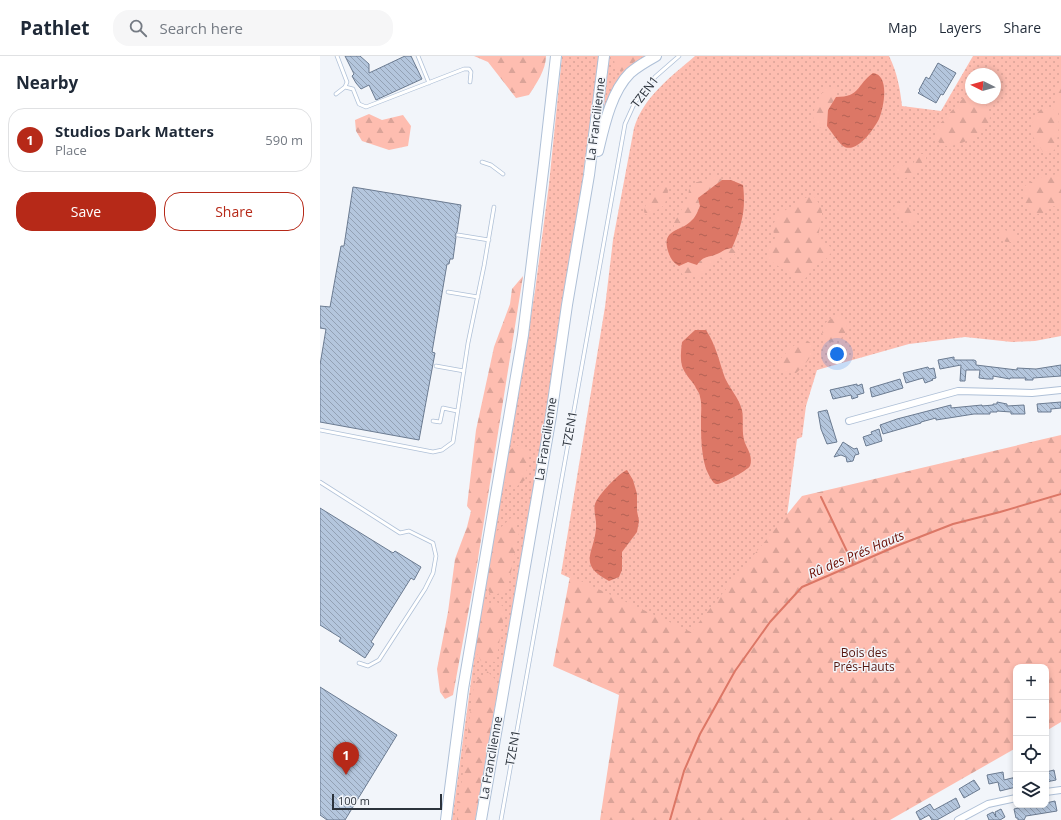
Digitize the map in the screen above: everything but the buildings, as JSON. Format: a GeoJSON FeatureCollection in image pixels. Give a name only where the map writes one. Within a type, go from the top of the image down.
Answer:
{"type":"FeatureCollection","features":[{"type":"Feature","properties":{"kind":"highway"},"geometry":{"type":"LineString","coordinates":[[446,820],[463,689],[523,335],[544,163],[554,69],[554,56]]}},
{"type":"Feature","properties":{"kind":"highway","name":"La Francilienne"},"geometry":{"type":"LineString","coordinates":[[481,820],[550,424],[567,305],[589,175],[604,56]]}},
{"type":"Feature","properties":{"kind":"highway"},"geometry":{"type":"LineString","coordinates":[[589,175],[597,157],[604,126],[617,92],[629,74],[656,56]]}},
{"type":"Feature","properties":{"kind":"street"},"geometry":{"type":"LineString","coordinates":[[849,421],[958,391],[1032,393],[1061,390]]}},
{"type":"Feature","properties":{"kind":"street"},"geometry":{"type":"LineString","coordinates":[[1049,792],[1061,790]]}},
{"type":"Feature","properties":{"kind":"street"},"geometry":{"type":"LineString","coordinates":[[958,820],[988,804],[1013,799]]}},
{"type":"Feature","properties":{"kind":"lane"},"geometry":{"type":"LineString","coordinates":[[336,94],[345,87],[347,82],[337,56]]}},
{"type":"Feature","properties":{"kind":"lane"},"geometry":{"type":"LineString","coordinates":[[418,56],[429,83]]}},
{"type":"Feature","properties":{"kind":"lane","name":"TZEN1"},"geometry":{"type":"LineString","coordinates":[[501,820],[624,124],[635,102],[655,77],[679,56]]}},
{"type":"Feature","properties":{"kind":"lane"},"geometry":{"type":"LineString","coordinates":[[345,87],[353,89],[359,104],[366,107],[464,69],[469,69],[471,72],[470,82]]}},
{"type":"Feature","properties":{"kind":"lane"},"geometry":{"type":"LineString","coordinates":[[450,74],[452,80]]}},
{"type":"Feature","properties":{"kind":"lane"},"geometry":{"type":"LineString","coordinates":[[482,162],[491,165],[503,174]]}},
{"type":"Feature","properties":{"kind":"lane"},"geometry":{"type":"LineString","coordinates":[[320,430],[433,452],[442,450],[453,442],[464,371],[494,207]]}},
{"type":"Feature","properties":{"kind":"lane"},"geometry":{"type":"LineString","coordinates":[[458,235],[489,240]]}},
{"type":"Feature","properties":{"kind":"lane"},"geometry":{"type":"LineString","coordinates":[[448,292],[478,297]]}},
{"type":"Feature","properties":{"kind":"lane"},"geometry":{"type":"LineString","coordinates":[[436,366],[464,371]]}},
{"type":"Feature","properties":{"kind":"lane"},"geometry":{"type":"LineString","coordinates":[[433,421],[440,422],[443,408],[458,411]]}},
{"type":"Feature","properties":{"kind":"lane"},"geometry":{"type":"LineString","coordinates":[[320,482],[400,533],[409,530],[433,543],[436,556],[433,573],[379,660],[368,666],[359,663]]}},
{"type":"Feature","properties":{"kind":"green space"},"geometry":{"type":"Polygon","coordinates":[[[474,56],[546,56],[546,61],[537,82],[529,95],[516,98],[488,62],[474,56]]]}},
{"type":"Feature","properties":{"kind":"green space"},"geometry":{"type":"Polygon","coordinates":[[[562,56],[599,56],[580,198],[559,337],[475,820],[452,820],[478,630],[535,291],[549,184],[562,56]]]}},
{"type":"Feature","properties":{"kind":"green space"},"geometry":{"type":"Polygon","coordinates":[[[609,56],[647,56],[606,107],[604,107],[609,56]]]}},
{"type":"Feature","properties":{"kind":"green space"},"geometry":{"type":"Polygon","coordinates":[[[615,56],[642,56],[621,72],[614,64],[615,56]]]}},
{"type":"Feature","properties":{"kind":"green space"},"geometry":{"type":"Polygon","coordinates":[[[695,56],[889,56],[898,80],[902,106],[941,111],[965,70],[965,104],[1001,104],[1001,68],[966,68],[973,56],[1061,56],[1061,336],[1035,341],[1012,342],[965,337],[909,344],[817,370],[806,406],[802,437],[797,439],[787,516],[695,635],[561,574],[605,307],[613,240],[634,128],[644,106],[668,80],[695,56]]]}},
{"type":"Feature","properties":{"kind":"green space"},"geometry":{"type":"Polygon","coordinates":[[[1061,78],[1061,108],[1058,109],[1059,126],[1056,148],[1051,153],[1043,152],[1030,130],[1035,116],[1039,111],[1045,106],[1053,110],[1061,78]]]}},
{"type":"Feature","properties":{"kind":"green space"},"geometry":{"type":"Polygon","coordinates":[[[827,87],[835,89],[836,97],[828,110],[827,126],[821,128],[814,124],[814,109],[818,99],[827,87]]]}},
{"type":"Feature","properties":{"kind":"green space"},"geometry":{"type":"Polygon","coordinates":[[[965,96],[965,104],[986,104],[990,113],[988,125],[979,135],[955,145],[949,146],[940,144],[935,137],[937,127],[965,96]]]}},
{"type":"Feature","properties":{"kind":"green space"},"geometry":{"type":"Polygon","coordinates":[[[369,114],[382,120],[403,115],[411,126],[408,146],[389,150],[362,141],[356,131],[355,120],[369,114]]]}},
{"type":"Feature","properties":{"kind":"green space"},"geometry":{"type":"Polygon","coordinates":[[[923,154],[926,157],[926,163],[911,176],[900,179],[893,169],[895,165],[899,163],[904,166],[913,164],[917,155],[923,154]]]}},
{"type":"Feature","properties":{"kind":"green space"},"geometry":{"type":"Polygon","coordinates":[[[1058,174],[1061,175],[1061,207],[1051,206],[1043,213],[1033,215],[1027,208],[1024,198],[1025,186],[1037,178],[1058,174]]]}},
{"type":"Feature","properties":{"kind":"green space"},"geometry":{"type":"Polygon","coordinates":[[[717,176],[722,180],[698,198],[698,210],[693,219],[674,230],[674,223],[688,198],[689,189],[694,183],[717,176]]]}},
{"type":"Feature","properties":{"kind":"green space"},"geometry":{"type":"Polygon","coordinates":[[[665,181],[668,190],[665,203],[649,215],[645,214],[645,207],[649,199],[655,190],[665,181]]]}},
{"type":"Feature","properties":{"kind":"green space"},"geometry":{"type":"Polygon","coordinates":[[[812,194],[818,202],[822,213],[819,241],[831,247],[831,253],[825,260],[818,263],[804,280],[795,280],[789,273],[768,258],[767,252],[775,238],[772,226],[779,214],[812,194]]]}},
{"type":"Feature","properties":{"kind":"green space"},"geometry":{"type":"Polygon","coordinates":[[[900,199],[918,215],[915,223],[908,225],[893,211],[895,205],[900,199]]]}},
{"type":"Feature","properties":{"kind":"green space"},"geometry":{"type":"Polygon","coordinates":[[[1005,230],[1020,236],[1011,242],[1006,242],[1002,240],[999,231],[1005,230]]]}},
{"type":"Feature","properties":{"kind":"green space"},"geometry":{"type":"Polygon","coordinates":[[[725,248],[732,248],[734,250],[738,249],[741,254],[735,254],[727,261],[717,258],[704,270],[703,277],[699,277],[696,274],[686,277],[683,276],[679,266],[714,254],[725,248]]]}},
{"type":"Feature","properties":{"kind":"green space"},"geometry":{"type":"Polygon","coordinates":[[[523,276],[477,565],[453,695],[445,699],[440,692],[437,669],[448,612],[455,559],[467,527],[471,511],[467,506],[476,430],[494,347],[510,304],[512,289],[523,276]]]}},
{"type":"Feature","properties":{"kind":"green space"},"geometry":{"type":"Polygon","coordinates":[[[840,316],[846,320],[846,331],[836,342],[826,340],[823,336],[822,330],[824,324],[830,319],[840,316]]]}},
{"type":"Feature","properties":{"kind":"green space"},"geometry":{"type":"Polygon","coordinates":[[[806,340],[811,343],[813,348],[810,357],[802,367],[795,374],[782,370],[778,362],[797,343],[806,340]]]}},
{"type":"Feature","properties":{"kind":"green space","name":"Bois des Prés-Hauts"},"geometry":{"type":"Polygon","coordinates":[[[1061,435],[1061,722],[1049,729],[1049,664],[1013,664],[1013,750],[890,820],[600,820],[619,695],[553,666],[570,576],[691,632],[802,496],[1061,435]]]}},
{"type":"Feature","properties":{"kind":"green space"},"geometry":{"type":"Polygon","coordinates":[[[519,445],[530,451],[525,480],[516,487],[504,482],[509,450],[519,445]]]}},
{"type":"Feature","properties":{"kind":"green space"},"geometry":{"type":"Polygon","coordinates":[[[513,516],[519,533],[507,591],[491,596],[486,584],[495,533],[513,516]]]}},
{"type":"Feature","properties":{"kind":"green space"},"geometry":{"type":"Polygon","coordinates":[[[497,602],[505,608],[496,662],[481,661],[475,650],[481,612],[485,605],[497,602]]]}},
{"type":"Feature","properties":{"kind":"green space"},"geometry":{"type":"Polygon","coordinates":[[[487,671],[497,681],[497,692],[475,820],[457,820],[474,684],[487,671]]]}},
{"type":"Feature","properties":{"kind":"water"},"geometry":{"type":"Polygon","coordinates":[[[873,73],[882,79],[884,85],[883,107],[879,119],[864,140],[853,147],[848,148],[843,146],[827,126],[828,110],[836,97],[854,93],[873,73]]]}},
{"type":"Feature","properties":{"kind":"water"},"geometry":{"type":"Polygon","coordinates":[[[722,180],[731,180],[743,185],[744,202],[742,217],[732,248],[704,258],[697,265],[688,262],[679,266],[677,265],[673,262],[668,251],[667,238],[674,231],[688,224],[693,219],[700,206],[698,198],[722,180]]]}},
{"type":"Feature","properties":{"kind":"water"},"geometry":{"type":"Polygon","coordinates":[[[695,330],[706,330],[715,347],[725,378],[741,406],[743,414],[744,439],[751,457],[750,466],[745,471],[719,484],[716,484],[712,480],[704,463],[700,396],[684,371],[681,363],[682,342],[695,330]]]}},
{"type":"Feature","properties":{"kind":"water"},"geometry":{"type":"Polygon","coordinates":[[[627,470],[633,480],[637,494],[637,511],[639,521],[637,532],[622,552],[622,570],[619,577],[609,581],[599,575],[590,564],[596,528],[595,504],[604,490],[619,475],[627,470]]]}},
{"type":"Feature","properties":{"kind":"waterway","name":"Rû des Prés Hauts"},"geometry":{"type":"LineString","coordinates":[[670,820],[684,771],[700,734],[735,671],[770,622],[802,587],[899,545],[953,524],[1061,494]]}},
{"type":"Feature","properties":{"kind":"waterway"},"geometry":{"type":"LineString","coordinates":[[821,497],[853,564]]}},
{"type":"Feature","properties":{"kind":"place","name":"Studios Dark Matters"},"geometry":{"type":"Point","coordinates":[346,775]}}]}
